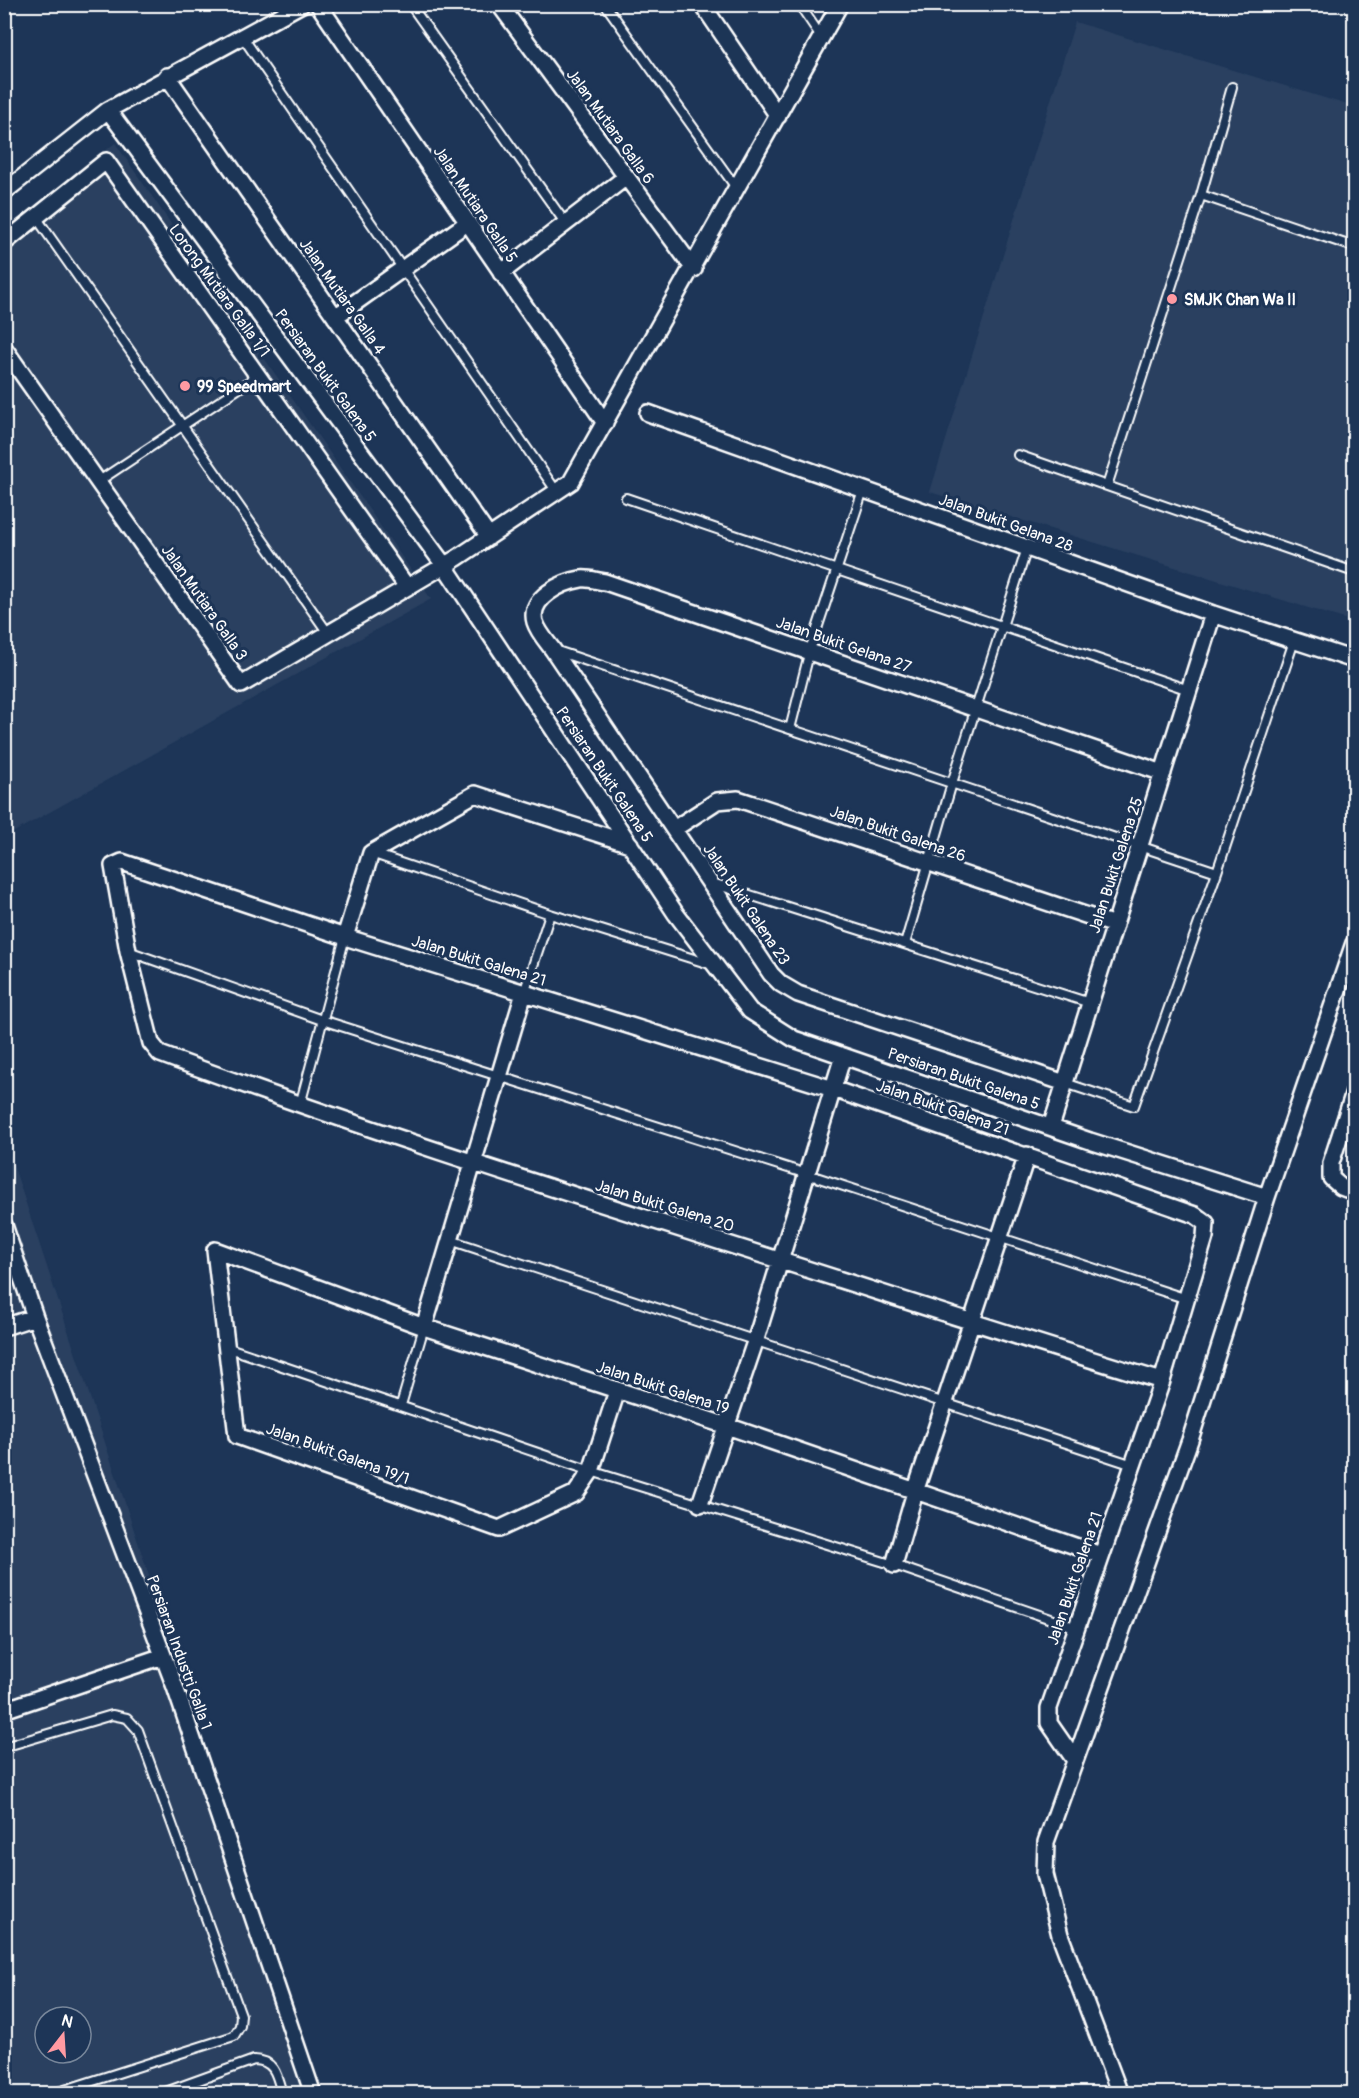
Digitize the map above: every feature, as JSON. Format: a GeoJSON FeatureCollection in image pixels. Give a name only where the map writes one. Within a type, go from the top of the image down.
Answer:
{"type":"FeatureCollection","features":[{"type":"Feature","properties":{"kind":"street"},"geometry":{"type":"LineString","coordinates":[[4,192],[108,110],[302,4]]}},
{"type":"Feature","properties":{"kind":"street","name":"Jalan Mutiara Galla 5"},"geometry":{"type":"LineString","coordinates":[[318,4],[605,423]]}},
{"type":"Feature","properties":{"kind":"street","name":"Jalan Mutiara Galla 6"},"geometry":{"type":"LineString","coordinates":[[499,4],[693,269]]}},
{"type":"Feature","properties":{"kind":"street"},"geometry":{"type":"LineString","coordinates":[[702,4],[778,116]]}},
{"type":"Feature","properties":{"kind":"street","name":"Jalan Mutiara Galla 3"},"geometry":{"type":"LineString","coordinates":[[4,348],[242,685],[444,565],[571,482],[693,269],[840,4]]}},
{"type":"Feature","properties":{"kind":"street","name":"Jalan Mutiara Galla 4"},"geometry":{"type":"LineString","coordinates":[[167,76],[489,537]]}},
{"type":"Feature","properties":{"kind":"street","name":"Persiaran Bukit Galena 5"},"geometry":{"type":"LineString","coordinates":[[108,110],[444,565],[676,914],[750,1011],[794,1039],[1051,1127],[1267,1197]]}},
{"type":"Feature","properties":{"kind":"street","name":"Lorong Mutiara Galla 1/1"},"geometry":{"type":"LineString","coordinates":[[36,218],[106,161],[260,375],[407,587]]}},
{"type":"Feature","properties":{"kind":"street"},"geometry":{"type":"LineString","coordinates":[[501,273],[626,177]]}},
{"type":"Feature","properties":{"kind":"street"},"geometry":{"type":"LineString","coordinates":[[4,243],[36,218]]}},
{"type":"Feature","properties":{"kind":"street"},"geometry":{"type":"LineString","coordinates":[[335,317],[467,223]]}},
{"type":"Feature","properties":{"kind":"street","name":"Jalan Bukit Gelana 28"},"geometry":{"type":"LineString","coordinates":[[648,413],[1213,614],[1354,660]]}},
{"type":"Feature","properties":{"kind":"street","name":"Jalan Bukit Gelana 27"},"geometry":{"type":"LineString","coordinates":[[535,624],[534,615],[537,606],[547,594],[562,583],[584,579],[605,582],[810,650],[1163,773]]}},
{"type":"Feature","properties":{"kind":"street","name":"Jalan Bukit Galena 25"},"geometry":{"type":"LineString","coordinates":[[1051,1127],[1213,614]]}},
{"type":"Feature","properties":{"kind":"street","name":"Jalan Bukit Galena 23"},"geometry":{"type":"LineString","coordinates":[[535,624],[771,974],[781,984],[798,994],[1065,1083]]}},
{"type":"Feature","properties":{"kind":"street"},"geometry":{"type":"LineString","coordinates":[[345,937],[371,853],[475,795],[630,844]]}},
{"type":"Feature","properties":{"kind":"street","name":"Jalan Bukit Galena 26"},"geometry":{"type":"LineString","coordinates":[[674,829],[711,804],[731,798],[1114,925]]}},
{"type":"Feature","properties":{"kind":"street","name":"Jalan Bukit Galena 21"},"geometry":{"type":"LineString","coordinates":[[128,951],[112,872],[113,866],[122,862],[345,937],[832,1089],[1195,1215],[1206,1223],[1205,1237],[1162,1381],[1101,1555],[1048,1717],[1074,1759]]}},
{"type":"Feature","properties":{"kind":"street"},"geometry":{"type":"LineString","coordinates":[[1120,2094],[1060,1935],[1045,1874],[1046,1842],[1190,1440],[1267,1197],[1354,943]]}},
{"type":"Feature","properties":{"kind":"street","name":"Jalan Bukit Galena 20"},"geometry":{"type":"LineString","coordinates":[[128,951],[151,1043],[160,1054],[299,1106],[473,1164],[780,1260],[972,1324],[1162,1381]]}},
{"type":"Feature","properties":{"kind":"street"},"geometry":{"type":"LineString","coordinates":[[424,1327],[524,993]]}},
{"type":"Feature","properties":{"kind":"street"},"geometry":{"type":"LineString","coordinates":[[700,1504],[756,1339],[843,1056]]}},
{"type":"Feature","properties":{"kind":"street"},"geometry":{"type":"LineString","coordinates":[[1354,1092],[1331,1163],[1331,1178],[1341,1187],[1354,1192]]}},
{"type":"Feature","properties":{"kind":"street"},"geometry":{"type":"LineString","coordinates":[[894,1565],[915,1492],[947,1402],[1027,1155]]}},
{"type":"Feature","properties":{"kind":"street","name":"Persiaran Industri Galla 1"},"geometry":{"type":"LineString","coordinates":[[4,1225],[35,1317],[164,1656],[313,2094]]}},
{"type":"Feature","properties":{"kind":"street","name":"Jalan Bukit Galena 19"},"geometry":{"type":"LineString","coordinates":[[215,1250],[424,1327],[727,1426],[1101,1555]]}},
{"type":"Feature","properties":{"kind":"street","name":"Jalan Bukit Galena 19/1"},"geometry":{"type":"LineString","coordinates":[[215,1250],[237,1436],[499,1529],[576,1493],[591,1471]]}},
{"type":"Feature","properties":{"kind":"street"},"geometry":{"type":"LineString","coordinates":[[4,1327],[35,1317]]}},
{"type":"Feature","properties":{"kind":"street"},"geometry":{"type":"LineString","coordinates":[[591,1471],[616,1391]]}},
{"type":"Feature","properties":{"kind":"street"},"geometry":{"type":"LineString","coordinates":[[4,1710],[164,1656]]}},
{"type":"Feature","properties":{"kind":"lane"},"geometry":{"type":"LineString","coordinates":[[410,4],[566,224]]}},
{"type":"Feature","properties":{"kind":"lane"},"geometry":{"type":"LineString","coordinates":[[605,4],[737,190]]}},
{"type":"Feature","properties":{"kind":"lane"},"geometry":{"type":"LineString","coordinates":[[799,4],[822,38]]}},
{"type":"Feature","properties":{"kind":"lane"},"geometry":{"type":"LineString","coordinates":[[242,36],[557,492]]}},
{"type":"Feature","properties":{"kind":"lane"},"geometry":{"type":"LineString","coordinates":[[1107,486],[1201,195],[1232,87]]}},
{"type":"Feature","properties":{"kind":"lane"},"geometry":{"type":"LineString","coordinates":[[1201,195],[1354,247]]}},
{"type":"Feature","properties":{"kind":"lane"},"geometry":{"type":"LineString","coordinates":[[36,218],[182,429],[328,633]]}},
{"type":"Feature","properties":{"kind":"lane"},"geometry":{"type":"LineString","coordinates":[[99,481],[182,429],[260,375]]}},
{"type":"Feature","properties":{"kind":"lane"},"geometry":{"type":"LineString","coordinates":[[1018,455],[1354,572]]}},
{"type":"Feature","properties":{"kind":"lane"},"geometry":{"type":"LineString","coordinates":[[790,729],[810,650],[863,490]]}},
{"type":"Feature","properties":{"kind":"lane"},"geometry":{"type":"LineString","coordinates":[[626,498],[1189,690]]}},
{"type":"Feature","properties":{"kind":"lane"},"geometry":{"type":"LineString","coordinates":[[905,944],[952,783],[1027,548]]}},
{"type":"Feature","properties":{"kind":"lane"},"geometry":{"type":"LineString","coordinates":[[1065,1083],[1134,1106],[1217,872],[1294,641]]}},
{"type":"Feature","properties":{"kind":"lane"},"geometry":{"type":"LineString","coordinates":[[552,650],[1217,872]]}},
{"type":"Feature","properties":{"kind":"lane"},"geometry":{"type":"LineString","coordinates":[[371,853],[550,914],[717,967]]}},
{"type":"Feature","properties":{"kind":"lane"},"geometry":{"type":"LineString","coordinates":[[708,881],[1090,1003]]}},
{"type":"Feature","properties":{"kind":"lane"},"geometry":{"type":"LineString","coordinates":[[524,993],[550,914]]}},
{"type":"Feature","properties":{"kind":"lane"},"geometry":{"type":"LineString","coordinates":[[299,1106],[345,937]]}},
{"type":"Feature","properties":{"kind":"lane"},"geometry":{"type":"LineString","coordinates":[[128,951],[322,1020],[807,1174],[1187,1299]]}},
{"type":"Feature","properties":{"kind":"lane"},"geometry":{"type":"LineString","coordinates":[[450,1240],[1133,1465]]}},
{"type":"Feature","properties":{"kind":"lane"},"geometry":{"type":"LineString","coordinates":[[400,1406],[424,1327]]}},
{"type":"Feature","properties":{"kind":"lane"},"geometry":{"type":"LineString","coordinates":[[226,1347],[591,1471],[894,1565],[1077,1628]]}},
{"type":"Feature","properties":{"kind":"lane"},"geometry":{"type":"LineString","coordinates":[[4,1747],[112,1715],[127,1718],[138,1730],[241,2015],[240,2026],[234,2036],[52,2094]]}},
{"type":"Feature","properties":{"kind":"lane"},"geometry":{"type":"LineString","coordinates":[[160,2094],[254,2060],[263,2060],[274,2068],[282,2094]]}},
{"type":"Feature","properties":{"kind":"shaded area","name":"SMJK Chan Wa II"},"geometry":{"type":"Polygon","coordinates":[[[1075,22],[1354,107],[1354,622],[930,492],[1075,22]]]}},
{"type":"Feature","properties":{"kind":"shaded area"},"geometry":{"type":"Polygon","coordinates":[[[115,143],[431,599],[5,837],[5,232],[115,143]]]}},
{"type":"Feature","properties":{"kind":"shaded area"},"geometry":{"type":"Polygon","coordinates":[[[5,1140],[320,2093],[5,2093],[5,1140]]]}},
{"type":"Feature","properties":{"kind":"place","name":"SMJK Chan Wa II"},"geometry":{"type":"Point","coordinates":[1172,299]}},
{"type":"Feature","properties":{"kind":"place","name":"99 Speedmart"},"geometry":{"type":"Point","coordinates":[185,386]}}]}
